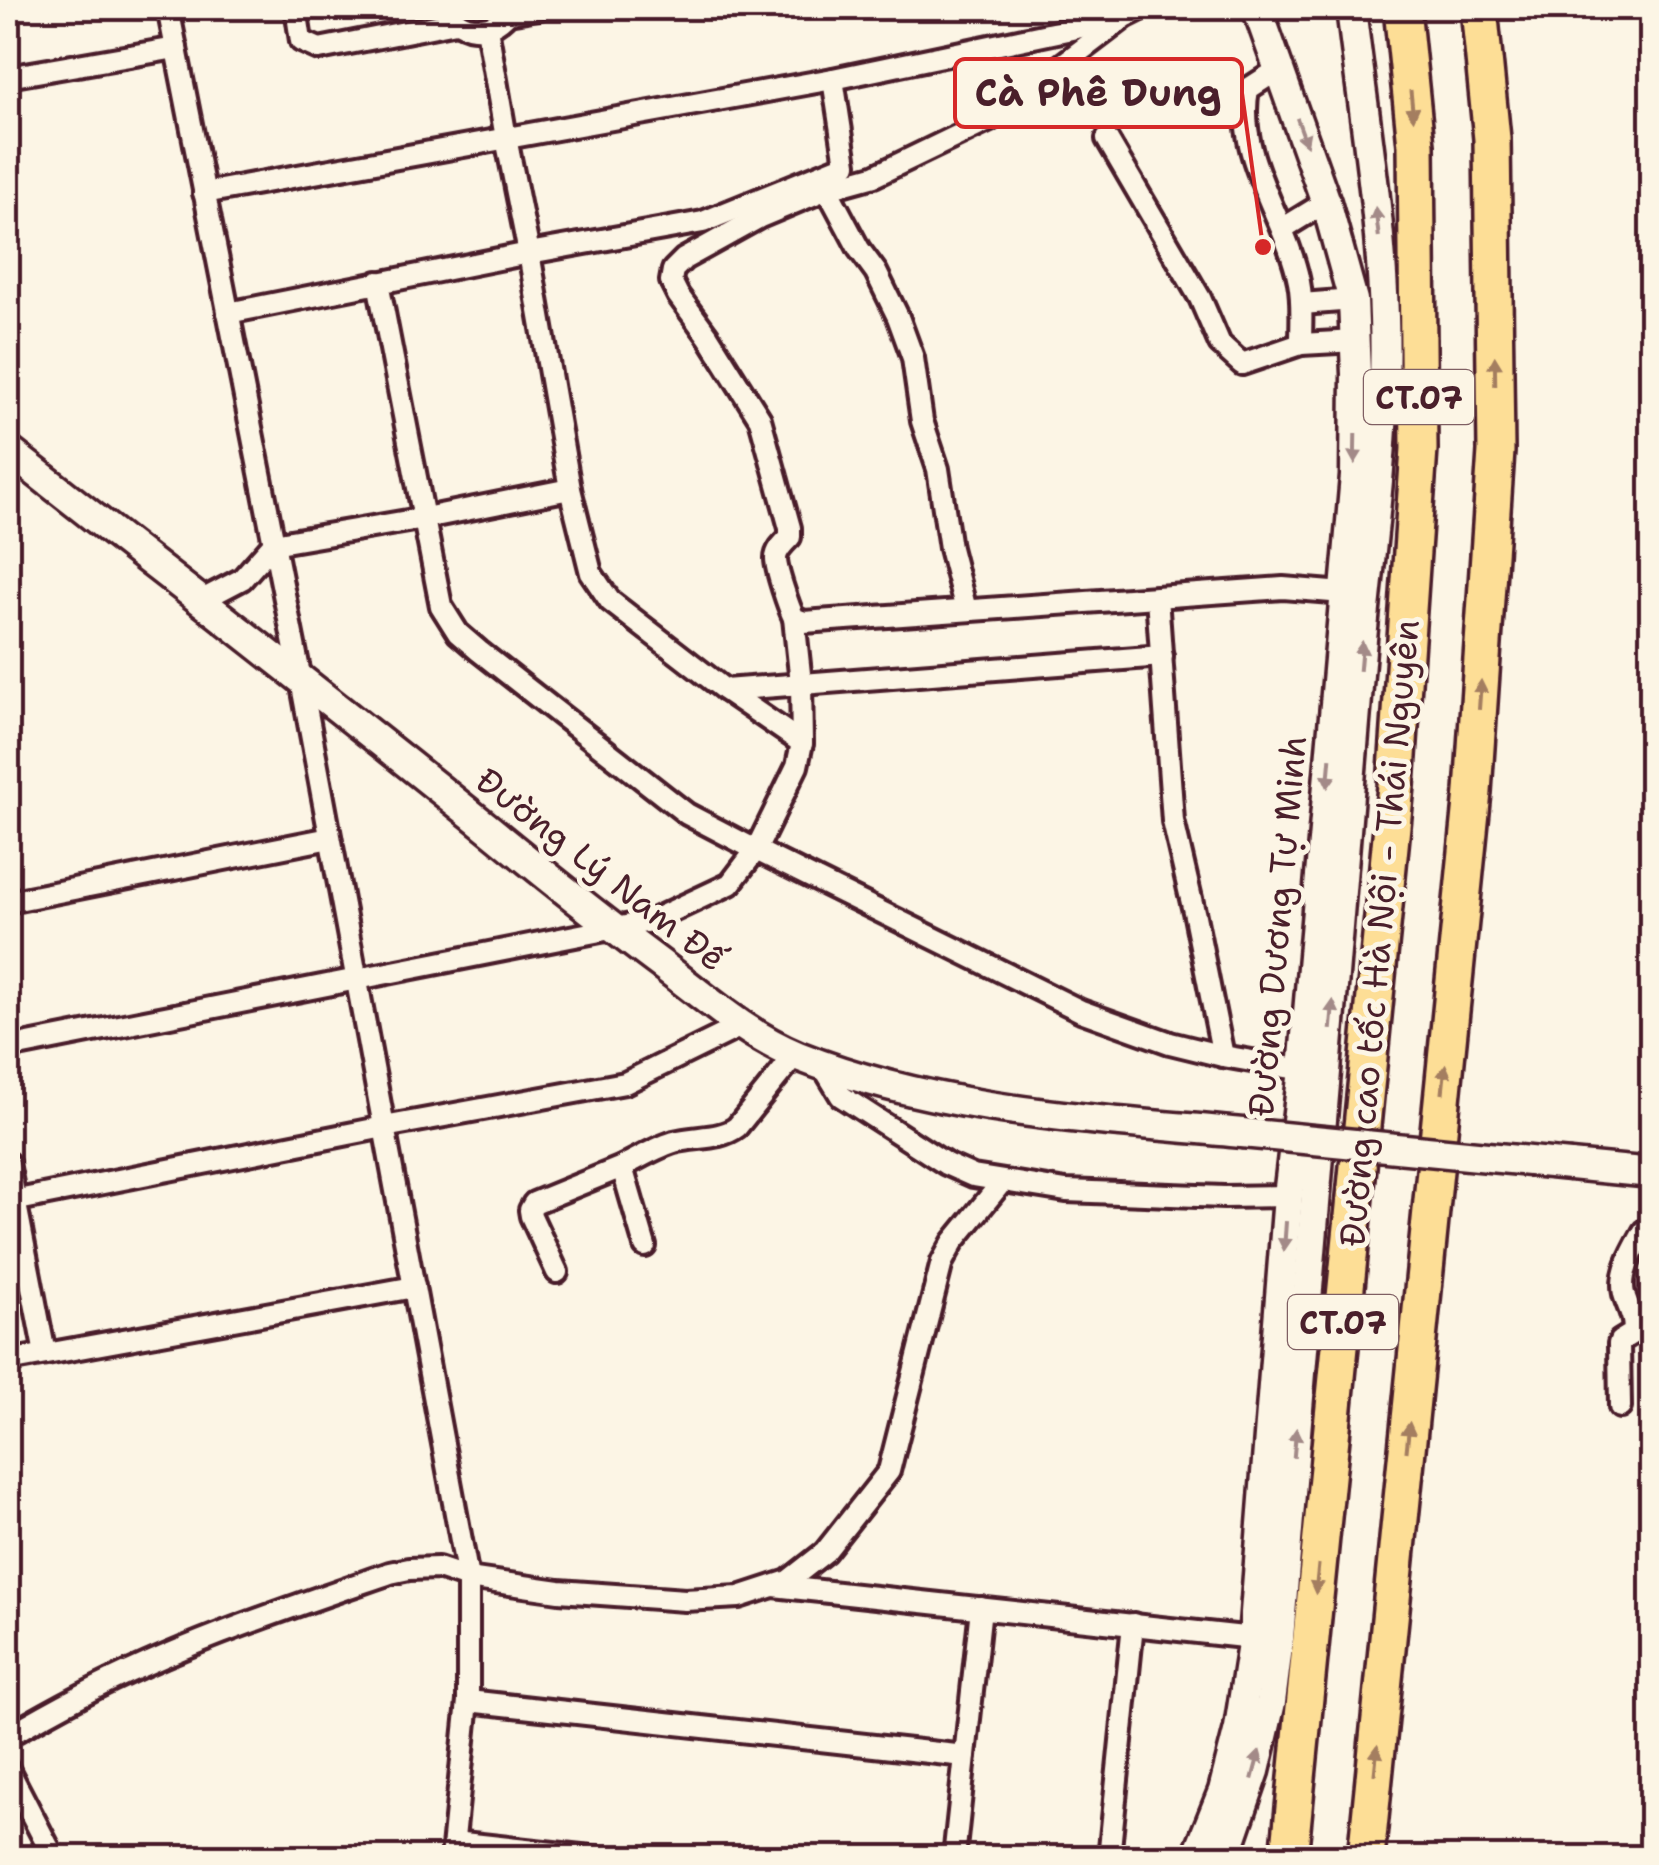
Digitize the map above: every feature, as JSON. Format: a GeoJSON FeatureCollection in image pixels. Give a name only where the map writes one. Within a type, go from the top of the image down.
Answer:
{"type":"FeatureCollection","features":[{"type":"Feature","properties":{"kind":"highway","name":"Đường cao tốc Hà Nội - Thái Nguyên"},"geometry":{"type":"LineString","coordinates":[[1289,1858],[1396,786],[1420,450],[1416,145],[1402,8]]}},
{"type":"Feature","properties":{"kind":"highway","name":"CT.07"},"geometry":{"type":"LineString","coordinates":[[1366,1858],[1473,792],[1496,451],[1492,139],[1480,8]]}},
{"type":"Feature","properties":{"kind":"highway"},"geometry":{"type":"LineString","coordinates":[[1491,8],[1492,139]]}},
{"type":"Feature","properties":{"kind":"street"},"geometry":{"type":"LineString","coordinates":[[168,8],[301,680],[468,1578],[468,1701],[453,1850],[600,1858]]}},
{"type":"Feature","properties":{"kind":"street"},"geometry":{"type":"LineString","coordinates":[[296,8],[301,41],[319,49],[451,15],[466,27],[487,28],[502,20],[509,10],[539,8]]}},
{"type":"Feature","properties":{"kind":"street","name":"Đường Dương Tự Minh"},"geometry":{"type":"LineString","coordinates":[[1225,1858],[1255,1771],[1271,1702],[1281,1618],[1315,1072],[1356,594],[1353,300],[1326,202],[1257,8]]}},
{"type":"Feature","properties":{"kind":"street","name":"Đường Dương Tự Minh"},"geometry":{"type":"LineString","coordinates":[[1351,8],[1380,248],[1384,319],[1378,499],[1356,594]]}},
{"type":"Feature","properties":{"kind":"street"},"geometry":{"type":"LineString","coordinates":[[204,193],[833,79],[1126,11]]}},
{"type":"Feature","properties":{"kind":"street"},"geometry":{"type":"LineString","coordinates":[[228,313],[703,222],[848,173],[874,176],[988,121],[1126,11]]}},
{"type":"Feature","properties":{"kind":"street"},"geometry":{"type":"LineString","coordinates":[[487,28],[570,489],[592,573],[610,602],[802,743]]}},
{"type":"Feature","properties":{"kind":"street"},"geometry":{"type":"LineString","coordinates":[[8,77],[176,48]]}},
{"type":"Feature","properties":{"kind":"street"},"geometry":{"type":"LineString","coordinates":[[1279,68],[1248,89],[1245,107],[1248,142],[1300,282],[1301,344]]}},
{"type":"Feature","properties":{"kind":"street"},"geometry":{"type":"LineString","coordinates":[[833,79],[848,173]]}},
{"type":"Feature","properties":{"kind":"street"},"geometry":{"type":"LineString","coordinates":[[1107,139],[1200,298],[1220,344],[1242,364],[1301,344],[1356,341]]}},
{"type":"Feature","properties":{"kind":"street"},"geometry":{"type":"LineString","coordinates":[[8,1048],[652,921],[730,884],[756,850],[798,766],[802,743],[794,618],[776,559],[790,537],[790,528],[760,419],[678,295],[672,282],[673,270],[684,259],[760,217],[827,188],[848,173]]}},
{"type":"Feature","properties":{"kind":"street"},"geometry":{"type":"LineString","coordinates":[[827,188],[859,249],[876,272],[913,358],[922,422],[938,469],[950,548],[966,610]]}},
{"type":"Feature","properties":{"kind":"street"},"geometry":{"type":"LineString","coordinates":[[1282,229],[1326,202]]}},
{"type":"Feature","properties":{"kind":"street"},"geometry":{"type":"LineString","coordinates":[[378,282],[441,606],[458,633],[479,651],[687,814],[756,850],[1081,1011],[1170,1043],[1315,1072]]}},
{"type":"Feature","properties":{"kind":"street"},"geometry":{"type":"LineString","coordinates":[[1302,304],[1353,300]]}},
{"type":"Feature","properties":{"kind":"street","name":"Đường Lý Nam Đế"},"geometry":{"type":"LineString","coordinates":[[8,450],[700,996],[743,1025],[808,1059],[874,1082],[986,1107],[1652,1173]]}},
{"type":"Feature","properties":{"kind":"street"},"geometry":{"type":"LineString","coordinates":[[200,601],[242,578],[273,544],[570,489]]}},
{"type":"Feature","properties":{"kind":"street"},"geometry":{"type":"LineString","coordinates":[[794,618],[804,622],[1291,589],[1356,594]]}},
{"type":"Feature","properties":{"kind":"street"},"geometry":{"type":"LineString","coordinates":[[1157,597],[1173,822],[1222,1056]]}},
{"type":"Feature","properties":{"kind":"street"},"geometry":{"type":"LineString","coordinates":[[725,690],[1162,656]]}},
{"type":"Feature","properties":{"kind":"street"},"geometry":{"type":"LineString","coordinates":[[8,902],[330,838]]}},
{"type":"Feature","properties":{"kind":"street"},"geometry":{"type":"LineString","coordinates":[[11,1201],[625,1083],[743,1025]]}},
{"type":"Feature","properties":{"kind":"street"},"geometry":{"type":"LineString","coordinates":[[557,1272],[531,1216],[534,1203],[673,1142],[728,1134],[808,1059],[841,1096],[958,1170],[1002,1182],[1066,1191],[1288,1196]]}},
{"type":"Feature","properties":{"kind":"street","name":"Đường Dương Tự Minh"},"geometry":{"type":"LineString","coordinates":[[1196,1858],[1227,1776],[1253,1638],[1288,1196],[1315,1072]]}},
{"type":"Feature","properties":{"kind":"street"},"geometry":{"type":"LineString","coordinates":[[8,1163],[11,1201],[45,1354]]}},
{"type":"Feature","properties":{"kind":"street"},"geometry":{"type":"LineString","coordinates":[[622,1167],[645,1246]]}},
{"type":"Feature","properties":{"kind":"street"},"geometry":{"type":"LineString","coordinates":[[8,1736],[83,1694],[148,1664],[272,1614],[409,1569],[438,1568],[468,1578],[559,1591],[685,1600],[739,1597],[788,1581],[825,1552],[889,1471],[942,1262],[952,1242],[1002,1182]]}},
{"type":"Feature","properties":{"kind":"street"},"geometry":{"type":"LineString","coordinates":[[1620,1408],[1619,1344],[1633,1334],[1635,1326],[1624,1294],[1624,1274],[1644,1231],[1652,1227]]}},
{"type":"Feature","properties":{"kind":"street"},"geometry":{"type":"LineString","coordinates":[[8,1361],[414,1287]]}},
{"type":"Feature","properties":{"kind":"street"},"geometry":{"type":"LineString","coordinates":[[774,1586],[1253,1638]]}},
{"type":"Feature","properties":{"kind":"street"},"geometry":{"type":"LineString","coordinates":[[954,1858],[981,1608]]}},
{"type":"Feature","properties":{"kind":"street"},"geometry":{"type":"LineString","coordinates":[[1108,1858],[1133,1624]]}},
{"type":"Feature","properties":{"kind":"street"},"geometry":{"type":"LineString","coordinates":[[468,1701],[965,1756]]}},
{"type":"Feature","properties":{"kind":"street"},"geometry":{"type":"LineString","coordinates":[[8,1769],[54,1858]]}},
{"type":"Feature","properties":{"kind":"place","name":"Cà Phê Dung"},"geometry":{"type":"Point","coordinates":[1263,247]}}]}
